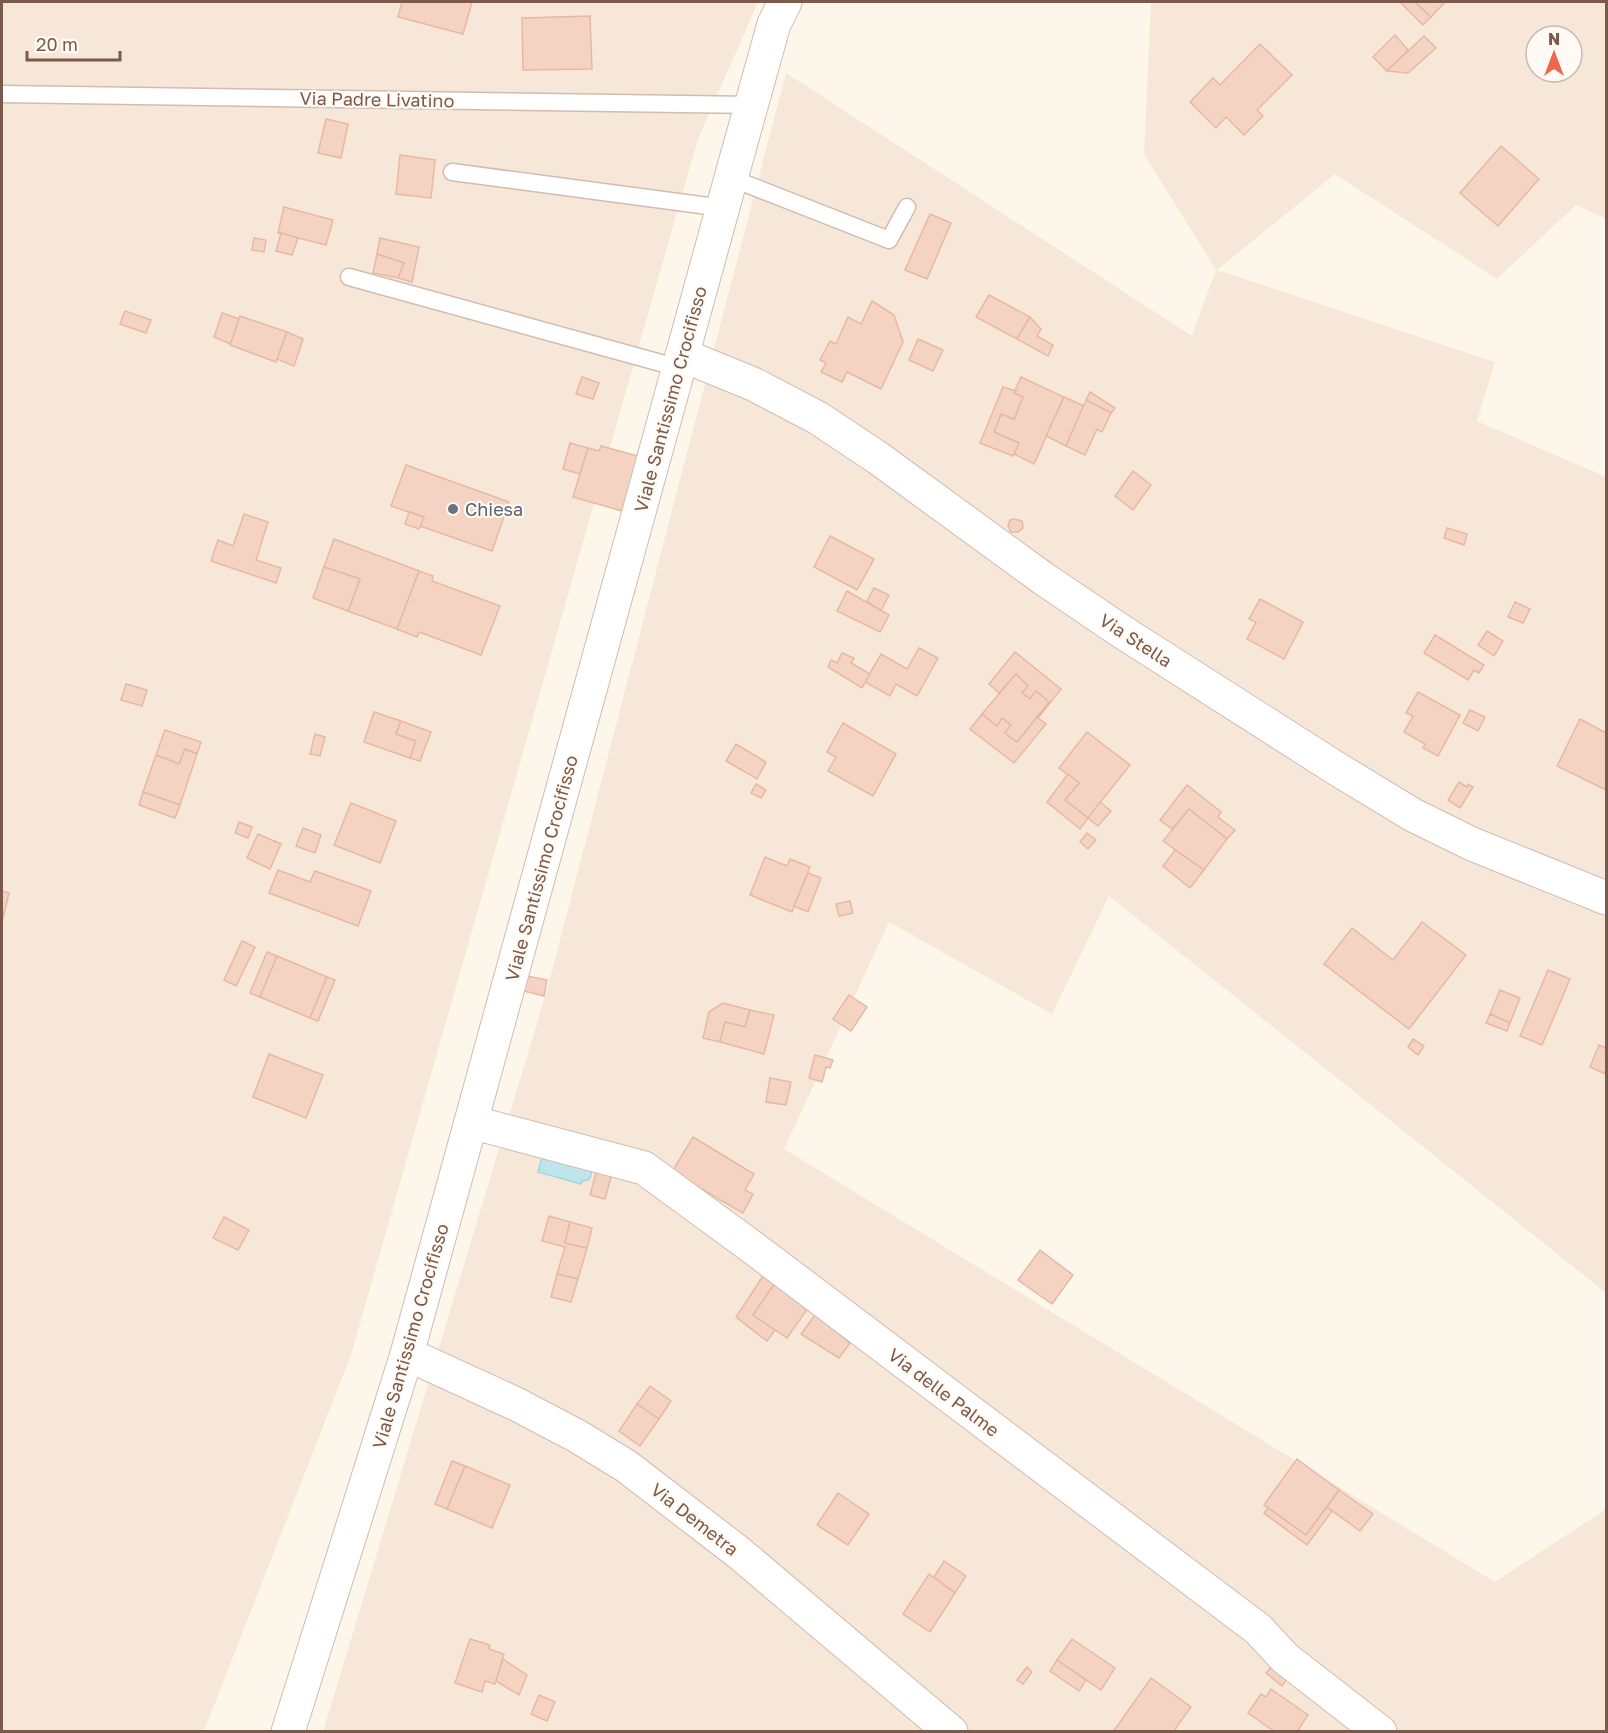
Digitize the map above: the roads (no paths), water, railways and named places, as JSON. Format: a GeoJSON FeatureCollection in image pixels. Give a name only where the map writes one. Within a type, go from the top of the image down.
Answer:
{"type":"FeatureCollection","features":[{"type":"Feature","properties":{"kind":"street","name":"Viale Santissimo Crocifisso"},"geometry":{"type":"LineString","coordinates":[[288,1731],[407,1354],[774,24],[785,2]]}},
{"type":"Feature","properties":{"kind":"street","name":"Via Stella"},"geometry":{"type":"LineString","coordinates":[[680,362],[753,384],[818,418],[879,458],[1044,579],[1124,633],[1413,815],[1472,844],[1606,898]]}},
{"type":"Feature","properties":{"kind":"street","name":"Via delle Palme"},"geometry":{"type":"LineString","coordinates":[[471,1122],[644,1168],[1258,1629],[1285,1658],[1380,1731]]}},
{"type":"Feature","properties":{"kind":"street","name":"Via Demetra"},"geometry":{"type":"LineString","coordinates":[[407,1354],[526,1409],[626,1466],[738,1552],[951,1731]]}},
{"type":"Feature","properties":{"kind":"lane","name":"Via Padre Livatino"},"geometry":{"type":"LineString","coordinates":[[2,94],[752,105]]}},
{"type":"Feature","properties":{"kind":"lane"},"geometry":{"type":"LineString","coordinates":[[452,172],[727,193],[889,240],[907,207]]}},
{"type":"Feature","properties":{"kind":"lane"},"geometry":{"type":"LineString","coordinates":[[349,278],[680,362]]}},
{"type":"Feature","properties":{"kind":"water"},"geometry":{"type":"Polygon","coordinates":[[[544,1150],[591,1169],[591,1176],[581,1184],[538,1172],[544,1150]]]}},
{"type":"Feature","properties":{"kind":"place","name":"Chiesa"},"geometry":{"type":"Point","coordinates":[453,509]}}]}
